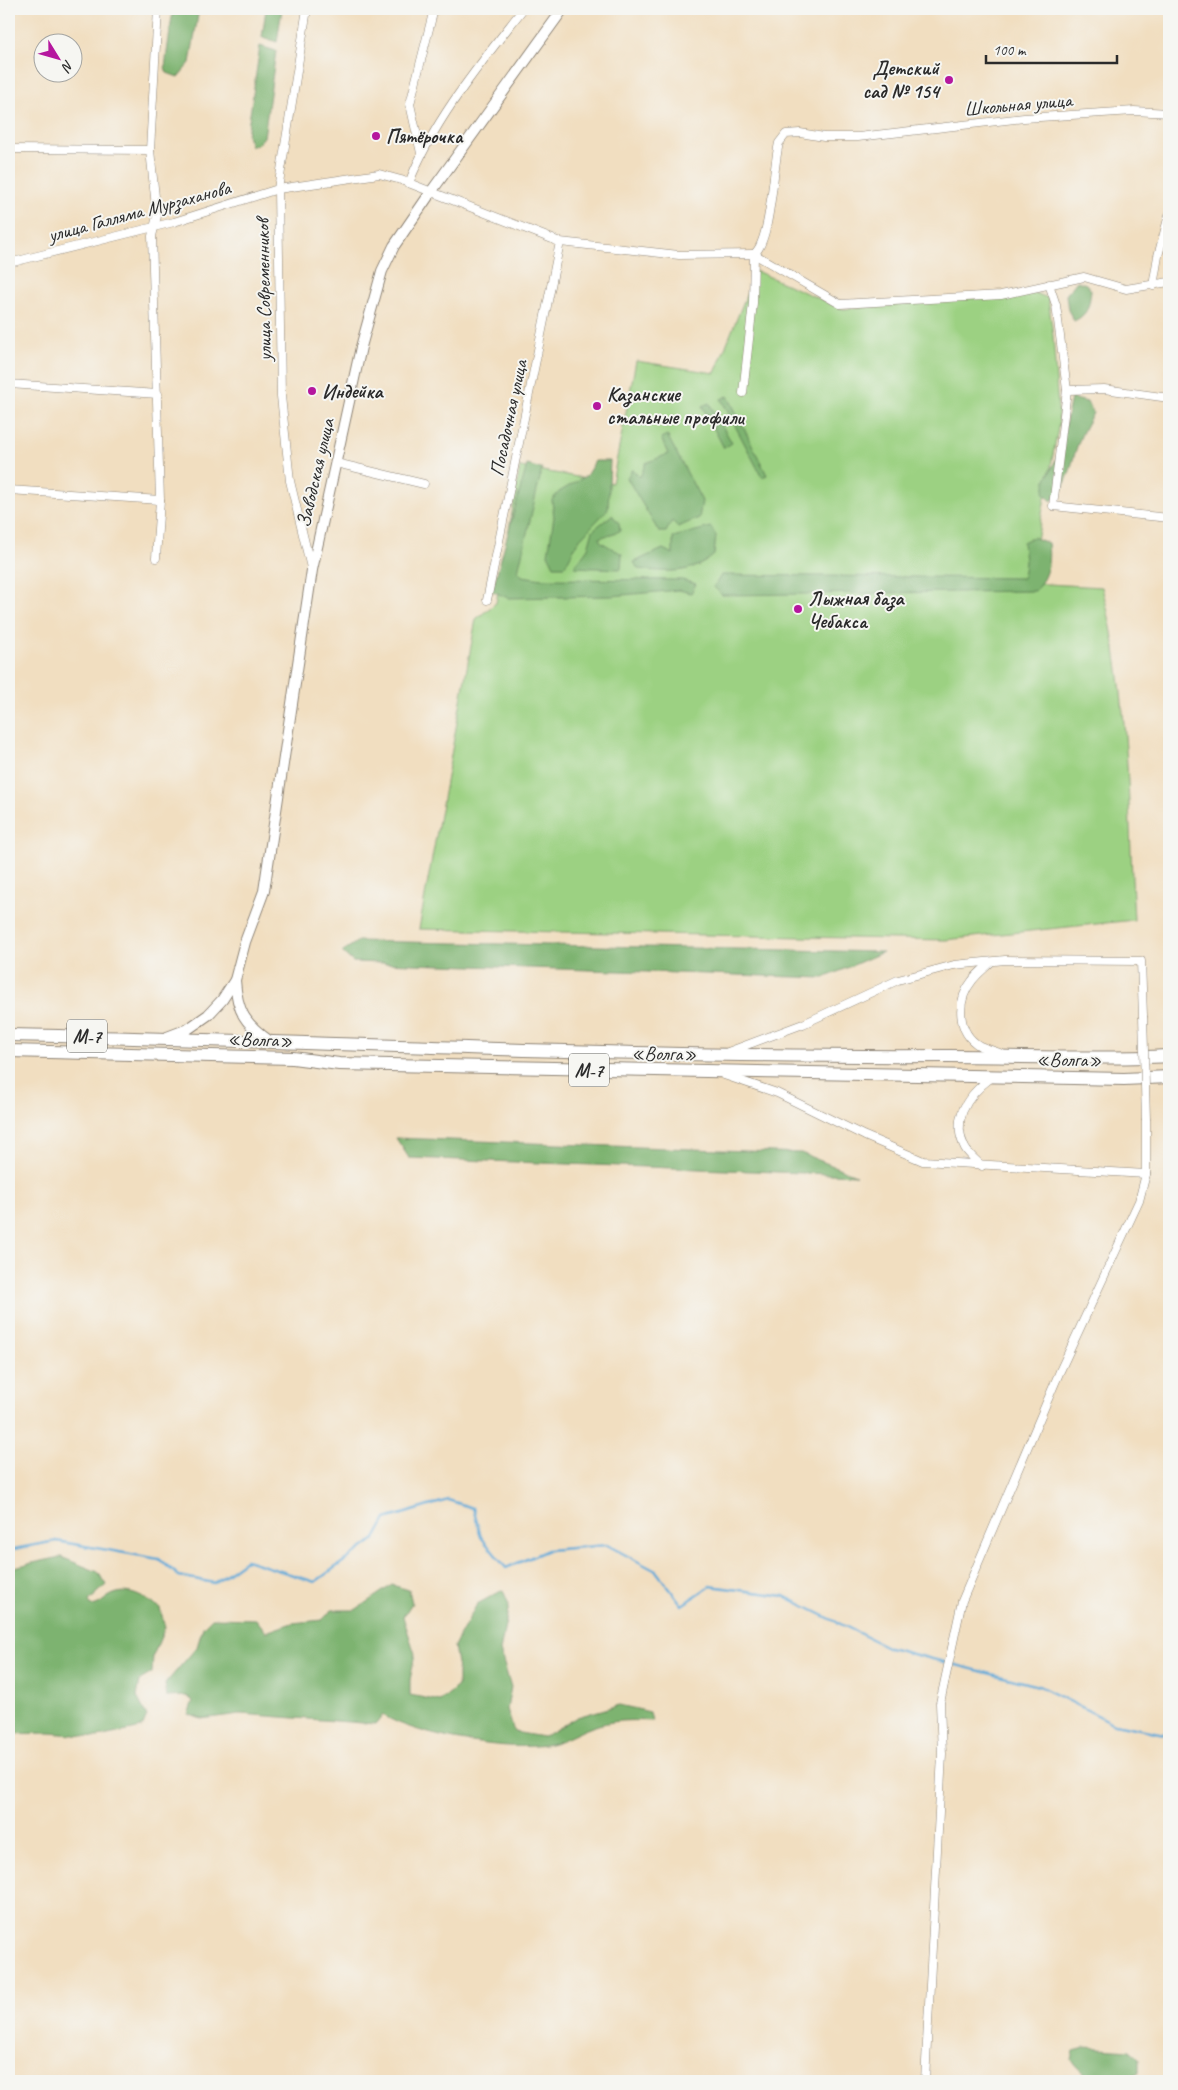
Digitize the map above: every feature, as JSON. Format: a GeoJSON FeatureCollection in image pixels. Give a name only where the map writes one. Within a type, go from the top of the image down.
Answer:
{"type":"FeatureCollection","features":[{"type":"Feature","properties":{"kind":"highway","name":"«Волга»"},"geometry":{"type":"LineString","coordinates":[[9,1035],[718,1055],[1009,1056],[1128,1059],[1169,1056]]}},
{"type":"Feature","properties":{"kind":"highway","name":"«Волга»"},"geometry":{"type":"LineString","coordinates":[[9,1052],[293,1058],[339,1064],[717,1073],[1124,1079],[1169,1077]]}},
{"type":"Feature","properties":{"kind":"street"},"geometry":{"type":"LineString","coordinates":[[156,558],[160,500],[152,236],[157,216],[150,150],[158,9]]}},
{"type":"Feature","properties":{"kind":"street","name":"улица Современников"},"geometry":{"type":"LineString","coordinates":[[307,9],[278,189],[281,396],[290,481],[312,570]]}},
{"type":"Feature","properties":{"kind":"street"},"geometry":{"type":"LineString","coordinates":[[420,153],[410,104],[434,9]]}},
{"type":"Feature","properties":{"kind":"street"},"geometry":{"type":"LineString","coordinates":[[409,183],[420,153],[468,82],[523,9]]}},
{"type":"Feature","properties":{"kind":"street","name":"Заводская улица"},"geometry":{"type":"LineString","coordinates":[[235,980],[245,942],[264,891],[312,570],[361,347],[382,272],[394,246],[431,192],[563,9]]}},
{"type":"Feature","properties":{"kind":"street","name":"Школьная улица"},"geometry":{"type":"LineString","coordinates":[[754,254],[760,250],[777,152],[782,137],[792,133],[824,137],[858,137],[1024,118],[1134,111],[1169,112]]}},
{"type":"Feature","properties":{"kind":"street"},"geometry":{"type":"LineString","coordinates":[[9,149],[150,150]]}},
{"type":"Feature","properties":{"kind":"street","name":"улица Галляма Мурзаханова"},"geometry":{"type":"LineString","coordinates":[[9,263],[155,226],[278,189],[378,174],[409,183],[560,242],[679,255],[754,254]]}},
{"type":"Feature","properties":{"kind":"street"},"geometry":{"type":"LineString","coordinates":[[1153,286],[1158,256],[1169,215]]}},
{"type":"Feature","properties":{"kind":"street","name":"Посадочная улица"},"geometry":{"type":"LineString","coordinates":[[487,600],[560,242]]}},
{"type":"Feature","properties":{"kind":"street"},"geometry":{"type":"LineString","coordinates":[[743,393],[753,303],[754,254],[840,304],[1001,295],[1084,277],[1126,289],[1169,282]]}},
{"type":"Feature","properties":{"kind":"street"},"geometry":{"type":"LineString","coordinates":[[1049,284],[1056,305],[1067,390],[1053,506],[1169,518]]}},
{"type":"Feature","properties":{"kind":"street"},"geometry":{"type":"LineString","coordinates":[[9,384],[158,394]]}},
{"type":"Feature","properties":{"kind":"street"},"geometry":{"type":"LineString","coordinates":[[1067,390],[1104,389],[1169,398]]}},
{"type":"Feature","properties":{"kind":"street"},"geometry":{"type":"LineString","coordinates":[[336,463],[424,484]]}},
{"type":"Feature","properties":{"kind":"street"},"geometry":{"type":"LineString","coordinates":[[9,490],[160,500]]}},
{"type":"Feature","properties":{"kind":"street"},"geometry":{"type":"LineString","coordinates":[[718,1055],[803,1024],[898,980],[954,965],[991,962],[1141,961],[1146,1174],[1139,1201],[1060,1371],[962,1601],[940,1704],[942,1754],[925,2081]]}},
{"type":"Feature","properties":{"kind":"street"},"geometry":{"type":"LineString","coordinates":[[991,962],[970,982],[961,1000],[960,1017],[969,1036],[980,1046],[1009,1056]]}},
{"type":"Feature","properties":{"kind":"street"},"geometry":{"type":"LineString","coordinates":[[166,1038],[188,1029],[208,1015],[235,980]]}},
{"type":"Feature","properties":{"kind":"street"},"geometry":{"type":"LineString","coordinates":[[235,980],[236,1001],[243,1016],[253,1030],[271,1042]]}},
{"type":"Feature","properties":{"kind":"street"},"geometry":{"type":"LineString","coordinates":[[717,1073],[777,1093],[865,1136],[923,1161],[982,1166],[1146,1174]]}},
{"type":"Feature","properties":{"kind":"street"},"geometry":{"type":"LineString","coordinates":[[982,1166],[966,1149],[960,1123],[962,1111],[969,1099],[978,1088],[993,1077]]}},
{"type":"Feature","properties":{"kind":"green space"},"geometry":{"type":"Polygon","coordinates":[[[173,9],[199,9],[190,63],[178,77],[167,73],[165,67],[173,9]]]}},
{"type":"Feature","properties":{"kind":"green space"},"geometry":{"type":"Polygon","coordinates":[[[266,9],[282,9],[277,42],[262,37],[266,9]]]}},
{"type":"Feature","properties":{"kind":"green space"},"geometry":{"type":"Polygon","coordinates":[[[260,46],[276,51],[264,137],[257,145],[251,146],[247,135],[260,46]]]}},
{"type":"Feature","properties":{"kind":"green space","name":"Лыжная база Чебакса"},"geometry":{"type":"Polygon","coordinates":[[[756,271],[843,309],[1035,293],[1048,298],[1053,335],[1059,423],[1029,583],[1102,587],[1118,669],[1123,711],[1129,794],[1134,920],[945,940],[419,929],[476,619],[496,603],[520,467],[612,483],[636,361],[715,373],[756,271]]]}},
{"type":"Feature","properties":{"kind":"green space"},"geometry":{"type":"Polygon","coordinates":[[[1077,281],[1086,284],[1091,290],[1089,305],[1083,315],[1074,321],[1068,310],[1066,295],[1077,281]]]}},
{"type":"Feature","properties":{"kind":"green space"},"geometry":{"type":"Polygon","coordinates":[[[728,396],[767,475],[762,477],[721,399],[728,396]]]}},
{"type":"Feature","properties":{"kind":"green space"},"geometry":{"type":"Polygon","coordinates":[[[1071,398],[1087,402],[1093,413],[1080,438],[1067,480],[1052,501],[1044,494],[1046,479],[1059,454],[1071,398]]]}},
{"type":"Feature","properties":{"kind":"green space"},"geometry":{"type":"Polygon","coordinates":[[[709,403],[732,443],[724,448],[702,406],[709,403]]]}},
{"type":"Feature","properties":{"kind":"green space"},"geometry":{"type":"Polygon","coordinates":[[[667,435],[702,501],[699,518],[678,527],[672,521],[666,532],[659,532],[627,478],[632,469],[640,477],[646,463],[668,454],[661,438],[667,435]]]}},
{"type":"Feature","properties":{"kind":"green space"},"geometry":{"type":"Polygon","coordinates":[[[595,461],[610,461],[608,509],[578,541],[565,566],[554,566],[548,554],[554,517],[552,500],[559,492],[586,476],[595,461]]]}},
{"type":"Feature","properties":{"kind":"green space"},"geometry":{"type":"Polygon","coordinates":[[[527,465],[542,469],[518,571],[522,576],[542,579],[682,580],[696,584],[691,593],[679,590],[611,596],[508,598],[492,591],[527,465]]]}},
{"type":"Feature","properties":{"kind":"green space"},"geometry":{"type":"Polygon","coordinates":[[[612,515],[619,523],[620,531],[599,538],[601,542],[622,554],[621,569],[574,567],[588,548],[593,530],[612,515]]]}},
{"type":"Feature","properties":{"kind":"green space"},"geometry":{"type":"Polygon","coordinates":[[[711,527],[716,536],[714,555],[697,566],[678,571],[658,571],[638,569],[634,562],[663,549],[673,554],[673,537],[711,527]]]}},
{"type":"Feature","properties":{"kind":"green space"},"geometry":{"type":"Polygon","coordinates":[[[1033,537],[1048,543],[1049,550],[1048,563],[1043,580],[1035,591],[722,595],[714,587],[721,575],[1023,578],[1025,562],[1023,542],[1033,537]]]}},
{"type":"Feature","properties":{"kind":"green space"},"geometry":{"type":"Polygon","coordinates":[[[358,941],[883,952],[824,978],[353,962],[342,952],[358,941]]]}},
{"type":"Feature","properties":{"kind":"green space"},"geometry":{"type":"Polygon","coordinates":[[[396,1138],[801,1153],[856,1175],[409,1158],[396,1138]]]}},
{"type":"Feature","properties":{"kind":"green space"},"geometry":{"type":"Polygon","coordinates":[[[61,1557],[98,1572],[106,1585],[89,1601],[91,1606],[122,1592],[135,1594],[160,1608],[165,1627],[153,1656],[152,1673],[140,1680],[137,1697],[147,1716],[142,1728],[98,1737],[49,1733],[9,1734],[9,1568],[61,1557]]]}},
{"type":"Feature","properties":{"kind":"green space"},"geometry":{"type":"Polygon","coordinates":[[[392,1585],[409,1590],[412,1603],[403,1617],[415,1654],[410,1680],[410,1695],[440,1701],[458,1686],[458,1670],[454,1646],[477,1604],[503,1590],[509,1605],[500,1651],[511,1687],[507,1709],[514,1732],[543,1737],[577,1717],[619,1705],[650,1712],[652,1721],[607,1723],[550,1744],[512,1746],[464,1741],[440,1736],[398,1723],[383,1715],[376,1724],[240,1714],[201,1719],[188,1714],[193,1701],[187,1696],[167,1697],[165,1684],[197,1647],[203,1627],[212,1618],[256,1619],[266,1632],[292,1623],[322,1620],[332,1610],[355,1610],[392,1585]]]}},
{"type":"Feature","properties":{"kind":"green space"},"geometry":{"type":"Polygon","coordinates":[[[1085,2047],[1130,2050],[1139,2058],[1139,2073],[1121,2080],[1111,2081],[1093,2078],[1078,2068],[1072,2060],[1074,2050],[1085,2047]]]}},
{"type":"Feature","properties":{"kind":"waterway"},"geometry":{"type":"LineString","coordinates":[[9,1550],[56,1541],[159,1559],[179,1576],[214,1583],[246,1560],[315,1582],[375,1539],[386,1519],[448,1500],[473,1508],[481,1537],[506,1568],[548,1550],[607,1545],[656,1571],[682,1605],[710,1586],[784,1596],[889,1648],[1039,1686],[1115,1724],[1169,1735]]}},
{"type":"Feature","properties":{"kind":"place","name":"Детский сад № 154"},"geometry":{"type":"Point","coordinates":[949,80]}},
{"type":"Feature","properties":{"kind":"place","name":"Пятёрочка"},"geometry":{"type":"Point","coordinates":[376,136]}},
{"type":"Feature","properties":{"kind":"place","name":"Индейка"},"geometry":{"type":"Point","coordinates":[312,391]}},
{"type":"Feature","properties":{"kind":"place","name":"Казанские стальные профили"},"geometry":{"type":"Point","coordinates":[597,406]}},
{"type":"Feature","properties":{"kind":"place","name":"Лыжная база Чебакса"},"geometry":{"type":"Point","coordinates":[798,609]}}]}
